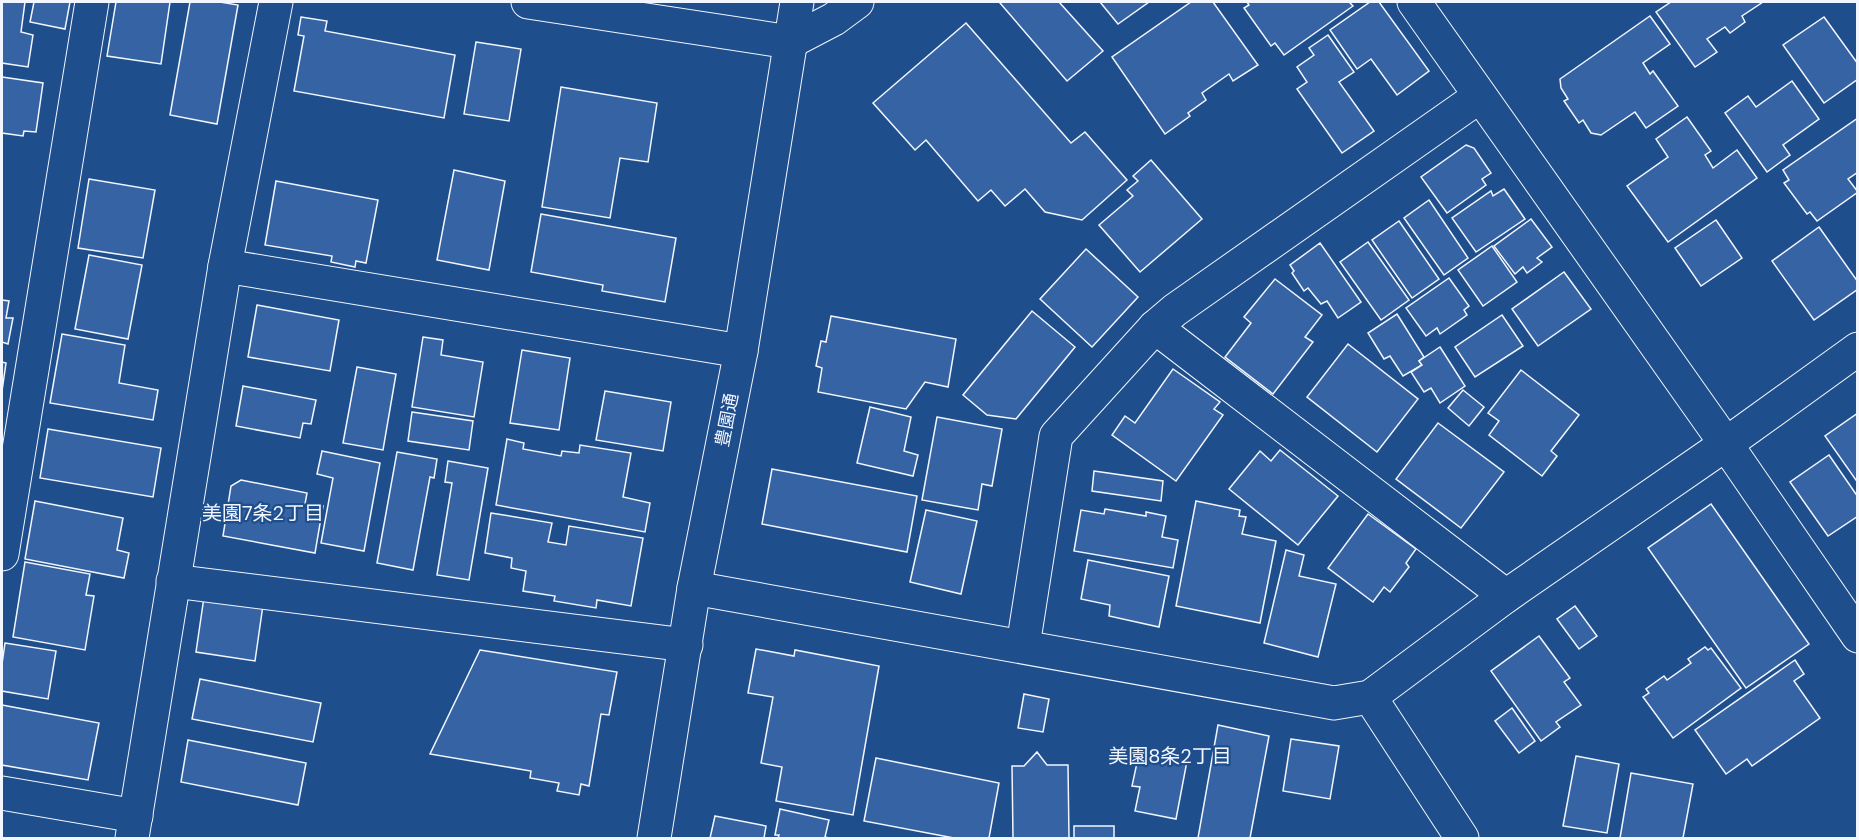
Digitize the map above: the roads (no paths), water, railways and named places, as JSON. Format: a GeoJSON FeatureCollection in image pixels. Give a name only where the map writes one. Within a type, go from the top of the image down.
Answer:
{"type":"FeatureCollection","features":[{"type":"Feature","properties":{"kind":"street"},"geometry":{"type":"LineString","coordinates":[[2,554],[92,2]]}},
{"type":"Feature","properties":{"kind":"street"},"geometry":{"type":"LineString","coordinates":[[2,793],[134,827],[225,266],[276,2]]}},
{"type":"Feature","properties":{"kind":"street"},"geometry":{"type":"LineString","coordinates":[[528,2],[790,42],[834,19],[857,2]]}},
{"type":"Feature","properties":{"kind":"street","name":"豊園通"},"geometry":{"type":"LineString","coordinates":[[654,838],[694,588],[741,351],[797,2]]}},
{"type":"Feature","properties":{"kind":"street"},"geometry":{"type":"LineString","coordinates":[[1414,2],[1726,444],[1857,636]]}},
{"type":"Feature","properties":{"kind":"street"},"geometry":{"type":"LineString","coordinates":[[1023,646],[1056,436],[1155,327],[1175,310],[1480,96]]}},
{"type":"Feature","properties":{"kind":"street"},"geometry":{"type":"LineString","coordinates":[[225,266],[741,351]]}},
{"type":"Feature","properties":{"kind":"street"},"geometry":{"type":"LineString","coordinates":[[1155,327],[1506,596]]}},
{"type":"Feature","properties":{"kind":"street"},"geometry":{"type":"LineString","coordinates":[[694,588],[1334,703],[1370,697],[1506,596],[1726,444],[1857,349]]}},
{"type":"Feature","properties":{"kind":"street"},"geometry":{"type":"LineString","coordinates":[[173,581],[686,645]]}},
{"type":"Feature","properties":{"kind":"street"},"geometry":{"type":"LineString","coordinates":[[1370,697],[1462,838]]}},
{"type":"Feature","properties":{"kind":"district","name":"美園7条2丁目"},"geometry":{"type":"Point","coordinates":[263,513]}},
{"type":"Feature","properties":{"kind":"district","name":"美園8条2丁目"},"geometry":{"type":"Point","coordinates":[1170,756]}}]}
